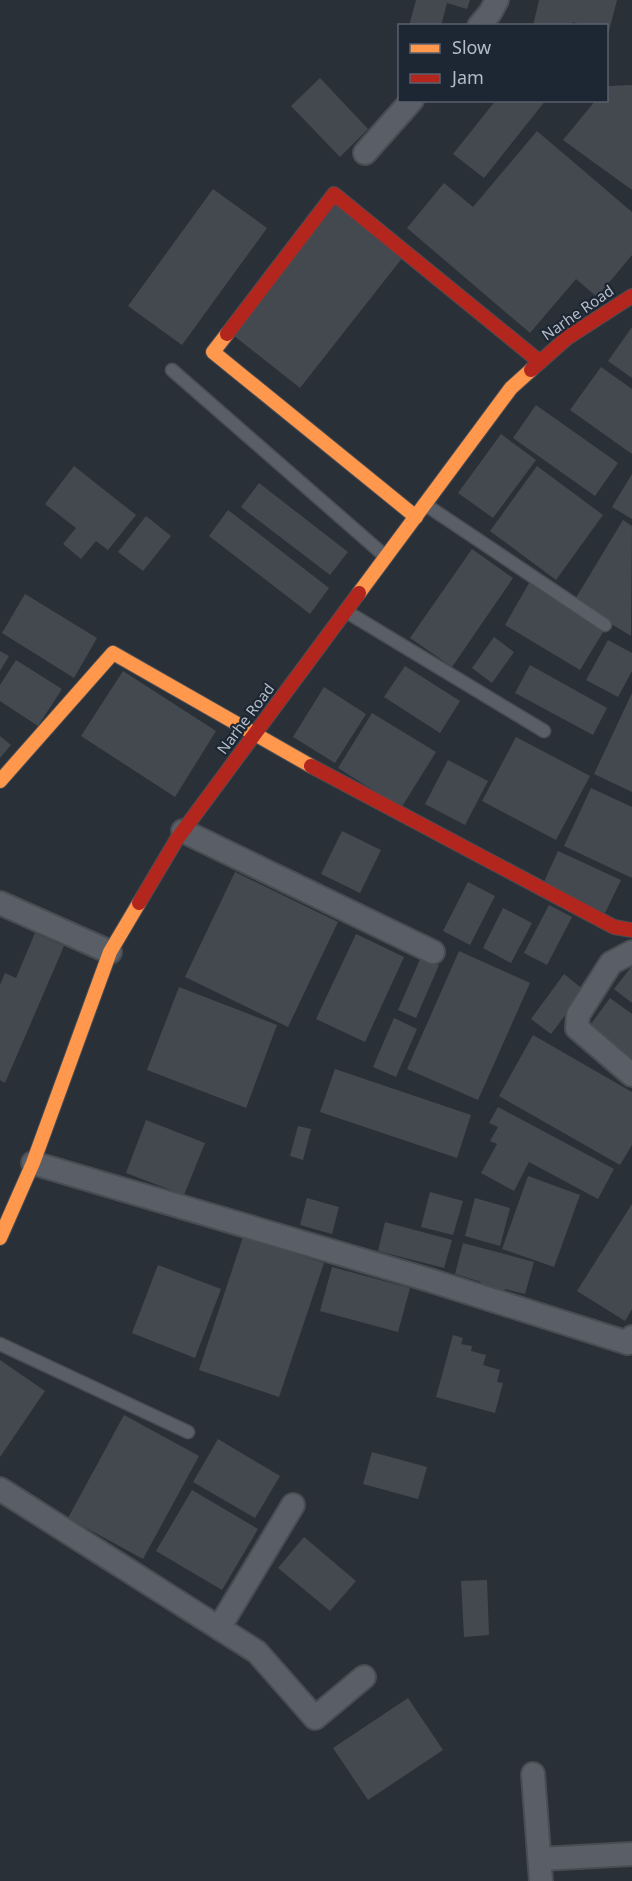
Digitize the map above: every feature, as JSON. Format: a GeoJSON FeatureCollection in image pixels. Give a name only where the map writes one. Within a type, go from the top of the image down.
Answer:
{"type":"FeatureCollection","features":[{"type":"Feature","properties":{"kind":"street"},"geometry":{"type":"LineString","coordinates":[[481,24],[497,0]]}},
{"type":"Feature","properties":{"kind":"street"},"geometry":{"type":"LineString","coordinates":[[365,153],[410,102]]}},
{"type":"Feature","properties":{"kind":"street"},"geometry":{"type":"LineString","coordinates":[[416,517],[213,352],[334,194],[540,362]]}},
{"type":"Feature","properties":{"kind":"street","name":"Narhe Road"},"geometry":{"type":"LineString","coordinates":[[1,1233],[33,1163],[110,952],[183,831],[511,388],[567,338],[632,296]]}},
{"type":"Feature","properties":{"kind":"street"},"geometry":{"type":"LineString","coordinates":[[0,781],[114,654],[254,736],[614,927],[632,930]]}},
{"type":"Feature","properties":{"kind":"street"},"geometry":{"type":"LineString","coordinates":[[183,831],[434,952]]}},
{"type":"Feature","properties":{"kind":"street"},"geometry":{"type":"LineString","coordinates":[[0,903],[110,952]]}},
{"type":"Feature","properties":{"kind":"street"},"geometry":{"type":"LineString","coordinates":[[632,952],[611,963],[578,1015],[577,1028],[632,1075]]}},
{"type":"Feature","properties":{"kind":"street"},"geometry":{"type":"LineString","coordinates":[[33,1163],[426,1279],[628,1343],[632,1337]]}},
{"type":"Feature","properties":{"kind":"street"},"geometry":{"type":"LineString","coordinates":[[0,1490],[257,1652],[315,1718],[364,1677]]}},
{"type":"Feature","properties":{"kind":"street"},"geometry":{"type":"LineString","coordinates":[[219,1628],[293,1505]]}},
{"type":"Feature","properties":{"kind":"street"},"geometry":{"type":"LineString","coordinates":[[533,1774],[541,1870],[632,1854]]}},
{"type":"Feature","properties":{"kind":"lane"},"geometry":{"type":"LineString","coordinates":[[172,370],[386,557]]}},
{"type":"Feature","properties":{"kind":"lane"},"geometry":{"type":"LineString","coordinates":[[425,505],[604,624]]}},
{"type":"Feature","properties":{"kind":"lane"},"geometry":{"type":"LineString","coordinates":[[346,612],[544,731]]}},
{"type":"Feature","properties":{"kind":"lane"},"geometry":{"type":"LineString","coordinates":[[0,1344],[188,1432]]}},
{"type":"Feature","properties":{"kind":"building"},"geometry":{"type":"Polygon","coordinates":[[[416,0],[470,0],[467,9],[447,3],[442,24],[410,24],[416,0]]]}},
{"type":"Feature","properties":{"kind":"building"},"geometry":{"type":"Polygon","coordinates":[[[539,0],[617,0],[608,35],[608,24],[573,22],[573,24],[533,24],[539,0]]]}},
{"type":"Feature","properties":{"kind":"building"},"geometry":{"type":"Polygon","coordinates":[[[320,78],[368,129],[340,157],[291,106],[320,78]]]}},
{"type":"Feature","properties":{"kind":"building"},"geometry":{"type":"Polygon","coordinates":[[[632,85],[632,190],[563,140],[594,102],[608,102],[608,86],[632,85]]]}},
{"type":"Feature","properties":{"kind":"building"},"geometry":{"type":"Polygon","coordinates":[[[494,102],[544,102],[484,178],[453,154],[494,102]]]}},
{"type":"Feature","properties":{"kind":"building"},"geometry":{"type":"Polygon","coordinates":[[[537,131],[632,212],[632,255],[597,297],[576,279],[530,333],[407,228],[444,183],[473,207],[537,131]]]}},
{"type":"Feature","properties":{"kind":"building"},"geometry":{"type":"Polygon","coordinates":[[[213,189],[267,228],[182,345],[128,306],[213,189]]]}},
{"type":"Feature","properties":{"kind":"building"},"geometry":{"type":"Polygon","coordinates":[[[336,204],[403,257],[300,388],[233,335],[336,204]]]}},
{"type":"Feature","properties":{"kind":"building"},"geometry":{"type":"Polygon","coordinates":[[[632,327],[632,378],[608,361],[632,327]]]}},
{"type":"Feature","properties":{"kind":"building"},"geometry":{"type":"Polygon","coordinates":[[[601,367],[632,389],[632,454],[570,410],[601,367]]]}},
{"type":"Feature","properties":{"kind":"building"},"geometry":{"type":"Polygon","coordinates":[[[536,405],[618,463],[595,496],[513,438],[536,405]]]}},
{"type":"Feature","properties":{"kind":"building"},"geometry":{"type":"Polygon","coordinates":[[[501,434],[536,460],[493,518],[458,493],[501,434]]]}},
{"type":"Feature","properties":{"kind":"building"},"geometry":{"type":"Polygon","coordinates":[[[74,466],[136,515],[108,550],[96,541],[81,559],[63,544],[76,528],[45,504],[74,466]]]}},
{"type":"Feature","properties":{"kind":"building"},"geometry":{"type":"Polygon","coordinates":[[[537,466],[603,515],[556,580],[490,531],[537,466]]]}},
{"type":"Feature","properties":{"kind":"building"},"geometry":{"type":"Polygon","coordinates":[[[632,474],[632,519],[612,507],[632,474]]]}},
{"type":"Feature","properties":{"kind":"building"},"geometry":{"type":"Polygon","coordinates":[[[259,483],[348,552],[330,575],[241,507],[259,483]]]}},
{"type":"Feature","properties":{"kind":"building"},"geometry":{"type":"Polygon","coordinates":[[[228,510],[329,588],[310,614],[209,536],[228,510]]]}},
{"type":"Feature","properties":{"kind":"building"},"geometry":{"type":"Polygon","coordinates":[[[146,516],[171,536],[143,571],[118,552],[146,516]]]}},
{"type":"Feature","properties":{"kind":"building"},"geometry":{"type":"Polygon","coordinates":[[[623,520],[632,526],[631,636],[574,601],[623,520]]]}},
{"type":"Feature","properties":{"kind":"building"},"geometry":{"type":"Polygon","coordinates":[[[472,549],[513,578],[452,667],[410,638],[472,549]]]}},
{"type":"Feature","properties":{"kind":"building"},"geometry":{"type":"Polygon","coordinates":[[[529,583],[605,629],[580,670],[505,625],[529,583]]]}},
{"type":"Feature","properties":{"kind":"building"},"geometry":{"type":"Polygon","coordinates":[[[25,594],[97,638],[74,678],[2,633],[25,594]]]}},
{"type":"Feature","properties":{"kind":"building"},"geometry":{"type":"Polygon","coordinates":[[[494,637],[514,652],[492,683],[472,668],[494,637]]]}},
{"type":"Feature","properties":{"kind":"building"},"geometry":{"type":"Polygon","coordinates":[[[608,640],[632,653],[632,671],[618,697],[586,680],[608,640]]]}},
{"type":"Feature","properties":{"kind":"building"},"geometry":{"type":"Polygon","coordinates":[[[0,651],[9,656],[0,671],[0,651]]]}},
{"type":"Feature","properties":{"kind":"building"},"geometry":{"type":"Polygon","coordinates":[[[16,660],[62,689],[38,726],[0,701],[0,685],[16,660]]]}},
{"type":"Feature","properties":{"kind":"building"},"geometry":{"type":"Polygon","coordinates":[[[530,665],[607,708],[593,735],[515,693],[530,665]]]}},
{"type":"Feature","properties":{"kind":"building"},"geometry":{"type":"Polygon","coordinates":[[[405,666],[460,701],[440,733],[384,697],[405,666]]]}},
{"type":"Feature","properties":{"kind":"building"},"geometry":{"type":"Polygon","coordinates":[[[123,671],[216,731],[175,797],[81,736],[123,671]]]}},
{"type":"Feature","properties":{"kind":"building"},"geometry":{"type":"Polygon","coordinates":[[[324,687],[366,714],[335,763],[293,737],[324,687]]]}},
{"type":"Feature","properties":{"kind":"building"},"geometry":{"type":"Polygon","coordinates":[[[632,693],[632,792],[594,774],[632,693]]]}},
{"type":"Feature","properties":{"kind":"building"},"geometry":{"type":"Polygon","coordinates":[[[372,713],[436,752],[401,808],[338,768],[372,713]]]}},
{"type":"Feature","properties":{"kind":"building"},"geometry":{"type":"Polygon","coordinates":[[[0,736],[11,745],[0,758],[0,736]]]}},
{"type":"Feature","properties":{"kind":"building"},"geometry":{"type":"Polygon","coordinates":[[[516,737],[590,776],[556,840],[482,801],[516,737]]]}},
{"type":"Feature","properties":{"kind":"building"},"geometry":{"type":"Polygon","coordinates":[[[448,760],[488,781],[465,825],[425,804],[448,760]]]}},
{"type":"Feature","properties":{"kind":"building"},"geometry":{"type":"Polygon","coordinates":[[[591,788],[632,807],[632,878],[564,846],[591,788]]]}},
{"type":"Feature","properties":{"kind":"building"},"geometry":{"type":"Polygon","coordinates":[[[342,831],[381,850],[360,893],[321,874],[342,831]]]}},
{"type":"Feature","properties":{"kind":"building"},"geometry":{"type":"Polygon","coordinates":[[[558,851],[621,880],[605,913],[543,884],[558,851]]]}},
{"type":"Feature","properties":{"kind":"building"},"geometry":{"type":"Polygon","coordinates":[[[235,872],[338,922],[288,1027],[185,977],[235,872]]]}},
{"type":"Feature","properties":{"kind":"building"},"geometry":{"type":"Polygon","coordinates":[[[468,882],[495,896],[470,945],[443,931],[468,882]]]}},
{"type":"Feature","properties":{"kind":"building"},"geometry":{"type":"Polygon","coordinates":[[[549,905],[572,917],[547,965],[524,953],[549,905]]]}},
{"type":"Feature","properties":{"kind":"building"},"geometry":{"type":"Polygon","coordinates":[[[503,908],[532,923],[511,963],[483,948],[503,908]]]}},
{"type":"Feature","properties":{"kind":"building"},"geometry":{"type":"Polygon","coordinates":[[[35,933],[64,946],[5,1083],[0,1080],[0,985],[5,973],[16,978],[35,933]]]}},
{"type":"Feature","properties":{"kind":"building"},"geometry":{"type":"Polygon","coordinates":[[[356,934],[404,957],[365,1042],[316,1019],[356,934]]]}},
{"type":"Feature","properties":{"kind":"building"},"geometry":{"type":"Polygon","coordinates":[[[459,951],[530,983],[478,1100],[407,1069],[459,951]]]}},
{"type":"Feature","properties":{"kind":"building"},"geometry":{"type":"Polygon","coordinates":[[[421,957],[439,965],[416,1018],[398,1010],[421,957]]]}},
{"type":"Feature","properties":{"kind":"building"},"geometry":{"type":"Polygon","coordinates":[[[632,966],[632,1003],[614,989],[632,966]]]}},
{"type":"Feature","properties":{"kind":"building"},"geometry":{"type":"Polygon","coordinates":[[[564,974],[584,990],[551,1034],[531,1019],[564,974]]]}},
{"type":"Feature","properties":{"kind":"building"},"geometry":{"type":"Polygon","coordinates":[[[179,987],[277,1025],[246,1108],[147,1070],[179,987]]]}},
{"type":"Feature","properties":{"kind":"building"},"geometry":{"type":"Polygon","coordinates":[[[610,998],[632,1014],[632,1068],[585,1032],[610,998]]]}},
{"type":"Feature","properties":{"kind":"building"},"geometry":{"type":"Polygon","coordinates":[[[394,1018],[417,1029],[396,1077],[373,1067],[394,1018]]]}},
{"type":"Feature","properties":{"kind":"building"},"geometry":{"type":"Polygon","coordinates":[[[533,1035],[632,1092],[632,1145],[620,1165],[499,1096],[533,1035]]]}},
{"type":"Feature","properties":{"kind":"building"},"geometry":{"type":"Polygon","coordinates":[[[335,1069],[471,1115],[457,1158],[320,1112],[335,1069]]]}},
{"type":"Feature","properties":{"kind":"building"},"geometry":{"type":"Polygon","coordinates":[[[498,1107],[614,1169],[598,1199],[529,1162],[514,1191],[481,1173],[497,1144],[490,1141],[498,1127],[489,1123],[498,1107]]]}},
{"type":"Feature","properties":{"kind":"building"},"geometry":{"type":"Polygon","coordinates":[[[146,1120],[205,1143],[184,1195],[126,1173],[146,1120]]]}},
{"type":"Feature","properties":{"kind":"building"},"geometry":{"type":"Polygon","coordinates":[[[298,1126],[311,1129],[303,1160],[290,1156],[298,1126]]]}},
{"type":"Feature","properties":{"kind":"building"},"geometry":{"type":"Polygon","coordinates":[[[528,1176],[580,1195],[554,1267],[502,1249],[528,1176]]]}},
{"type":"Feature","properties":{"kind":"building"},"geometry":{"type":"Polygon","coordinates":[[[430,1192],[463,1201],[453,1235],[421,1227],[430,1192]]]}},
{"type":"Feature","properties":{"kind":"building"},"geometry":{"type":"Polygon","coordinates":[[[307,1198],[339,1207],[332,1234],[300,1225],[307,1198]]]}},
{"type":"Feature","properties":{"kind":"building"},"geometry":{"type":"Polygon","coordinates":[[[475,1198],[510,1208],[500,1246],[465,1236],[475,1198]]]}},
{"type":"Feature","properties":{"kind":"building"},"geometry":{"type":"Polygon","coordinates":[[[632,1204],[632,1309],[625,1321],[577,1291],[632,1204]]]}},
{"type":"Feature","properties":{"kind":"building"},"geometry":{"type":"Polygon","coordinates":[[[385,1222],[452,1240],[444,1268],[378,1251],[385,1222]]]}},
{"type":"Feature","properties":{"kind":"building"},"geometry":{"type":"Polygon","coordinates":[[[243,1237],[324,1263],[279,1397],[199,1370],[243,1237]]]}},
{"type":"Feature","properties":{"kind":"building"},"geometry":{"type":"Polygon","coordinates":[[[463,1243],[534,1262],[525,1294],[505,1289],[503,1298],[479,1291],[481,1282],[455,1274],[463,1243]]]}},
{"type":"Feature","properties":{"kind":"building"},"geometry":{"type":"Polygon","coordinates":[[[158,1265],[221,1289],[195,1358],[132,1333],[158,1265]]]}},
{"type":"Feature","properties":{"kind":"building"},"geometry":{"type":"Polygon","coordinates":[[[332,1267],[410,1288],[398,1332],[320,1311],[332,1267]]]}},
{"type":"Feature","properties":{"kind":"building"},"geometry":{"type":"Polygon","coordinates":[[[453,1335],[463,1338],[461,1344],[472,1346],[471,1351],[486,1355],[483,1365],[500,1370],[497,1382],[503,1383],[495,1413],[436,1397],[453,1335]]]}},
{"type":"Feature","properties":{"kind":"building"},"geometry":{"type":"Polygon","coordinates":[[[0,1360],[45,1391],[0,1457],[0,1360]]]}},
{"type":"Feature","properties":{"kind":"building"},"geometry":{"type":"Polygon","coordinates":[[[124,1415],[199,1456],[143,1559],[68,1518],[124,1415]]]}},
{"type":"Feature","properties":{"kind":"building"},"geometry":{"type":"Polygon","coordinates":[[[218,1439],[280,1476],[255,1518],[193,1482],[218,1439]]]}},
{"type":"Feature","properties":{"kind":"building"},"geometry":{"type":"Polygon","coordinates":[[[372,1452],[427,1467],[418,1499],[363,1484],[372,1452]]]}},
{"type":"Feature","properties":{"kind":"building"},"geometry":{"type":"Polygon","coordinates":[[[192,1490],[258,1529],[222,1590],[156,1551],[192,1490]]]}},
{"type":"Feature","properties":{"kind":"building"},"geometry":{"type":"Polygon","coordinates":[[[304,1537],[356,1581],[330,1611],[278,1568],[304,1537]]]}},
{"type":"Feature","properties":{"kind":"building"},"geometry":{"type":"Polygon","coordinates":[[[487,1580],[489,1635],[464,1637],[461,1581],[487,1580]]]}},
{"type":"Feature","properties":{"kind":"building"},"geometry":{"type":"Polygon","coordinates":[[[408,1698],[443,1750],[368,1800],[333,1748],[408,1698]]]}},
{"type":"Feature","properties":{"kind":"traffic: slow"},"geometry":{"type":"LineString","coordinates":[[227,334],[213,352],[416,517]]}},
{"type":"Feature","properties":{"kind":"traffic: slow"},"geometry":{"type":"LineString","coordinates":[[359,593],[511,388],[531,370]]}},
{"type":"Feature","properties":{"kind":"traffic: slow"},"geometry":{"type":"LineString","coordinates":[[0,781],[113,653],[311,766]]}},
{"type":"Feature","properties":{"kind":"traffic: slow"},"geometry":{"type":"LineString","coordinates":[[0,1238],[33,1163],[110,952],[139,903]]}},
{"type":"Feature","properties":{"kind":"traffic: jam"},"geometry":{"type":"LineString","coordinates":[[227,334],[334,194],[540,362]]}},
{"type":"Feature","properties":{"kind":"traffic: jam"},"geometry":{"type":"LineString","coordinates":[[531,370],[567,338],[632,296]]}},
{"type":"Feature","properties":{"kind":"traffic: jam"},"geometry":{"type":"LineString","coordinates":[[139,903],[177,839],[359,593]]}},
{"type":"Feature","properties":{"kind":"traffic: jam"},"geometry":{"type":"LineString","coordinates":[[311,766],[614,927],[632,930]]}}]}
